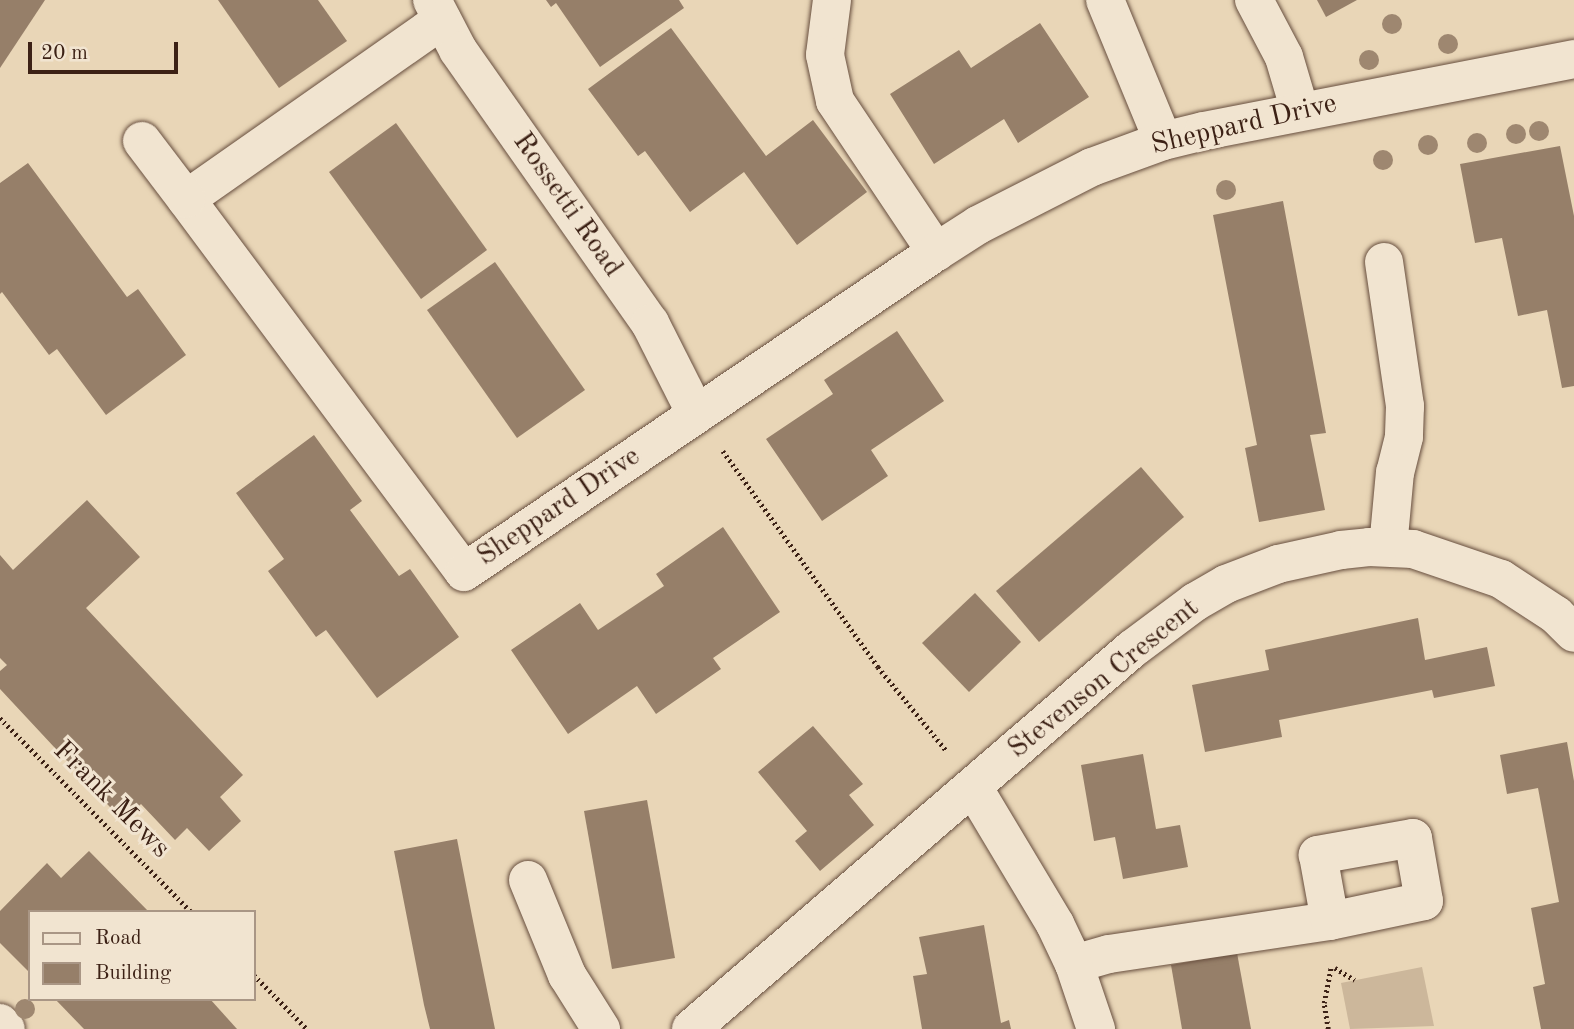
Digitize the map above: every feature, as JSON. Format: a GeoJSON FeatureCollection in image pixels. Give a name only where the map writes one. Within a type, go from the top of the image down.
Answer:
{"type":"FeatureCollection","features":[{"type":"Feature","properties":{"kind":"street"},"geometry":{"type":"LineString","coordinates":[[832,0],[825,55],[835,101],[936,251]]}},
{"type":"Feature","properties":{"kind":"street"},"geometry":{"type":"LineString","coordinates":[[1105,0],[1163,141]]}},
{"type":"Feature","properties":{"kind":"street"},"geometry":{"type":"LineString","coordinates":[[1254,0],[1284,57],[1300,111]]}},
{"type":"Feature","properties":{"kind":"street"},"geometry":{"type":"LineString","coordinates":[[186,199],[437,10]]}},
{"type":"Feature","properties":{"kind":"street","name":"Rossetti Road"},"geometry":{"type":"LineString","coordinates":[[437,10],[458,50],[650,323],[707,428]]}},
{"type":"Feature","properties":{"kind":"street","name":"Sheppard Drive"},"geometry":{"type":"LineString","coordinates":[[142,141],[464,572],[707,428],[936,251],[1039,192],[1092,167],[1163,141],[1300,111],[1574,59]]}},
{"type":"Feature","properties":{"kind":"street"},"geometry":{"type":"LineString","coordinates":[[1384,262],[1405,406],[1404,437],[1395,472],[1388,547]]}},
{"type":"Feature","properties":{"kind":"street","name":"Stevenson Crescent"},"geometry":{"type":"LineString","coordinates":[[691,1029],[963,774],[1195,602],[1226,584],[1278,564],[1314,555],[1388,547],[1434,554],[1500,579],[1568,616]]}},
{"type":"Feature","properties":{"kind":"street"},"geometry":{"type":"LineString","coordinates":[[963,774],[1055,925],[1074,964],[1096,1029]]}},
{"type":"Feature","properties":{"kind":"street"},"geometry":{"type":"LineString","coordinates":[[528,880],[567,975],[601,1029]]}},
{"type":"Feature","properties":{"kind":"street"},"geometry":{"type":"LineString","coordinates":[[1074,964],[1109,954],[1329,939]]}},
{"type":"Feature","properties":{"kind":"street"},"geometry":{"type":"LineString","coordinates":[[0,1023],[6,1029]]}},
{"type":"Feature","properties":{"kind":"path"},"geometry":{"type":"LineString","coordinates":[[707,428],[878,667],[963,774]]}},
{"type":"Feature","properties":{"kind":"path","name":"Frank Mews"},"geometry":{"type":"LineString","coordinates":[[0,718],[189,910]]}},
{"type":"Feature","properties":{"kind":"path"},"geometry":{"type":"LineString","coordinates":[[1328,1029],[1324,1003],[1331,967],[1329,939]]}},
{"type":"Feature","properties":{"kind":"path"},"geometry":{"type":"LineString","coordinates":[[1331,967],[1355,980]]}},
{"type":"Feature","properties":{"kind":"path"},"geometry":{"type":"LineString","coordinates":[[256,977],[307,1029]]}},
{"type":"Feature","properties":{"kind":"shaded area"},"geometry":{"type":"Polygon","coordinates":[[[1422,967],[1434,1026],[1350,1029],[1341,983],[1422,967]]]}},
{"type":"Feature","properties":{"kind":"building"},"geometry":{"type":"Polygon","coordinates":[[[0,0],[45,0],[0,68],[0,0]]]}},
{"type":"Feature","properties":{"kind":"building"},"geometry":{"type":"Polygon","coordinates":[[[218,0],[318,0],[347,41],[279,88],[218,0]]]}},
{"type":"Feature","properties":{"kind":"building"},"geometry":{"type":"Polygon","coordinates":[[[546,0],[679,0],[684,8],[600,67],[556,3],[551,7],[546,0]]]}},
{"type":"Feature","properties":{"kind":"building"},"geometry":{"type":"Polygon","coordinates":[[[1317,0],[1357,0],[1326,17],[1317,0]]]}},
{"type":"Feature","properties":{"kind":"building"},"geometry":{"type":"Polygon","coordinates":[[[1040,23],[1089,97],[1018,143],[1004,119],[934,164],[890,94],[959,50],[971,68],[1040,23]]]}},
{"type":"Feature","properties":{"kind":"building"},"geometry":{"type":"Polygon","coordinates":[[[671,28],[766,156],[813,120],[867,192],[797,245],[744,172],[690,212],[645,151],[638,156],[588,89],[671,28]]]}},
{"type":"Feature","properties":{"kind":"building"},"geometry":{"type":"Polygon","coordinates":[[[396,123],[487,250],[421,299],[329,172],[396,123]]]}},
{"type":"Feature","properties":{"kind":"building"},"geometry":{"type":"Polygon","coordinates":[[[1560,146],[1574,216],[1574,386],[1562,388],[1547,310],[1518,316],[1502,238],[1475,243],[1460,164],[1560,146]]]}},
{"type":"Feature","properties":{"kind":"building"},"geometry":{"type":"Polygon","coordinates":[[[28,163],[127,297],[138,289],[186,355],[106,415],[57,349],[49,355],[2,292],[0,294],[0,183],[28,163]]]}},
{"type":"Feature","properties":{"kind":"building"},"geometry":{"type":"Polygon","coordinates":[[[1283,201],[1326,433],[1310,435],[1325,510],[1259,522],[1245,448],[1257,445],[1213,215],[1283,201]]]}},
{"type":"Feature","properties":{"kind":"building"},"geometry":{"type":"Polygon","coordinates":[[[495,262],[585,390],[517,438],[427,310],[495,262]]]}},
{"type":"Feature","properties":{"kind":"building"},"geometry":{"type":"Polygon","coordinates":[[[897,331],[944,401],[871,450],[888,476],[822,521],[766,439],[833,394],[824,380],[897,331]]]}},
{"type":"Feature","properties":{"kind":"building"},"geometry":{"type":"Polygon","coordinates":[[[314,435],[362,501],[350,510],[399,576],[410,569],[459,637],[377,698],[326,630],[316,637],[268,571],[284,559],[236,493],[314,435]]]}},
{"type":"Feature","properties":{"kind":"building"},"geometry":{"type":"Polygon","coordinates":[[[1141,467],[1184,517],[1039,642],[996,591],[1141,467]]]}},
{"type":"Feature","properties":{"kind":"building"},"geometry":{"type":"Polygon","coordinates":[[[87,500],[140,557],[86,608],[243,775],[220,797],[241,821],[209,851],[187,828],[175,840],[141,804],[123,821],[0,689],[0,671],[7,665],[0,658],[0,555],[13,570],[87,500]]]}},
{"type":"Feature","properties":{"kind":"building"},"geometry":{"type":"Polygon","coordinates":[[[723,527],[780,612],[713,658],[721,669],[656,714],[637,686],[568,734],[511,650],[580,603],[598,630],[664,586],[656,574],[723,527]]]}},
{"type":"Feature","properties":{"kind":"building"},"geometry":{"type":"Polygon","coordinates":[[[975,593],[1021,642],[969,692],[922,643],[975,593]]]}},
{"type":"Feature","properties":{"kind":"building"},"geometry":{"type":"Polygon","coordinates":[[[1418,618],[1425,660],[1487,647],[1495,686],[1434,698],[1432,690],[1279,720],[1282,737],[1205,752],[1192,685],[1269,670],[1265,650],[1418,618]]]}},
{"type":"Feature","properties":{"kind":"building"},"geometry":{"type":"Polygon","coordinates":[[[813,726],[863,784],[849,795],[874,825],[820,871],[795,841],[807,831],[758,772],[813,726]]]}},
{"type":"Feature","properties":{"kind":"building"},"geometry":{"type":"Polygon","coordinates":[[[1567,742],[1574,781],[1574,1029],[1541,1029],[1533,987],[1545,984],[1531,908],[1559,902],[1538,788],[1507,794],[1500,755],[1567,742]]]}},
{"type":"Feature","properties":{"kind":"building"},"geometry":{"type":"Polygon","coordinates":[[[1143,754],[1156,829],[1180,825],[1188,867],[1123,879],[1115,837],[1094,841],[1081,765],[1143,754]]]}},
{"type":"Feature","properties":{"kind":"building"},"geometry":{"type":"Polygon","coordinates":[[[647,800],[675,958],[612,969],[584,811],[647,800]]]}},
{"type":"Feature","properties":{"kind":"building"},"geometry":{"type":"Polygon","coordinates":[[[457,839],[495,1029],[430,1029],[424,1005],[394,851],[457,839]]]}},
{"type":"Feature","properties":{"kind":"building"},"geometry":{"type":"Polygon","coordinates":[[[89,851],[147,910],[28,910],[28,971],[0,943],[0,911],[47,863],[61,878],[89,851]]]}},
{"type":"Feature","properties":{"kind":"building"},"geometry":{"type":"Polygon","coordinates":[[[984,925],[1001,1023],[1009,1020],[1011,1029],[922,1029],[913,976],[927,974],[919,937],[984,925]]]}},
{"type":"Feature","properties":{"kind":"building"},"geometry":{"type":"Polygon","coordinates":[[[1237,953],[1251,1029],[1182,1029],[1171,965],[1237,953]]]}},
{"type":"Feature","properties":{"kind":"building"},"geometry":{"type":"Polygon","coordinates":[[[57,1001],[212,1001],[237,1029],[84,1029],[57,1001]]]}}]}
